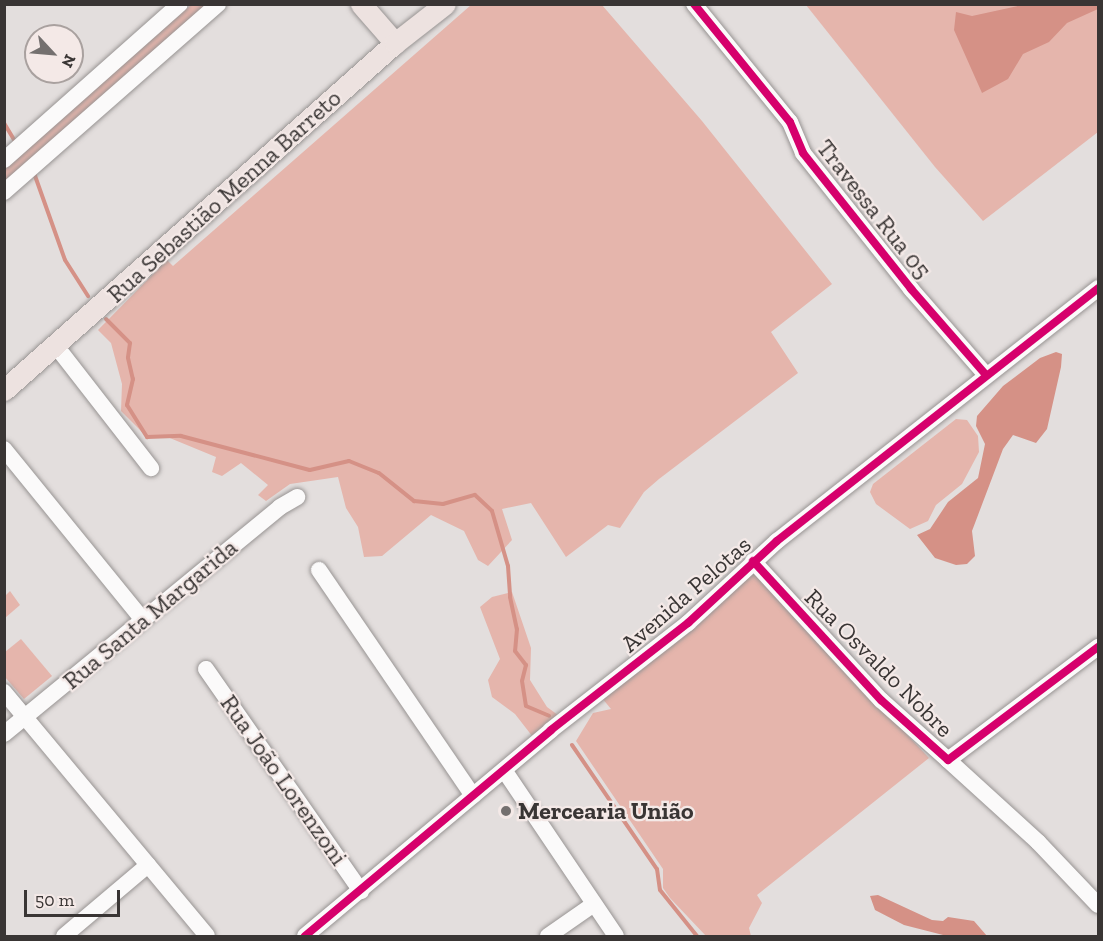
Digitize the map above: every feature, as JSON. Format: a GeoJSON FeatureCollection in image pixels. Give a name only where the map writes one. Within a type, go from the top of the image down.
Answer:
{"type":"FeatureCollection","features":[{"type":"Feature","properties":{"kind":"main road"},"geometry":{"type":"LineString","coordinates":[[361,4],[395,43]]}},
{"type":"Feature","properties":{"kind":"main road","name":"Rua Sebastião Menna Barreto"},"geometry":{"type":"LineString","coordinates":[[4,390],[395,43],[445,4]]}},
{"type":"Feature","properties":{"kind":"street"},"geometry":{"type":"LineString","coordinates":[[8,157],[180,4]]}},
{"type":"Feature","properties":{"kind":"street"},"geometry":{"type":"LineString","coordinates":[[4,192],[218,4]]}},
{"type":"Feature","properties":{"kind":"street","name":"Travessa Rua 05"},"geometry":{"type":"LineString","coordinates":[[694,4],[790,122],[803,153],[986,375]]}},
{"type":"Feature","properties":{"kind":"street","name":"Avenida Pelotas"},"geometry":{"type":"LineString","coordinates":[[304,936],[504,770],[688,623],[753,561],[1098,288]]}},
{"type":"Feature","properties":{"kind":"street"},"geometry":{"type":"LineString","coordinates":[[56,346],[151,468]]}},
{"type":"Feature","properties":{"kind":"street"},"geometry":{"type":"LineString","coordinates":[[4,449],[143,620]]}},
{"type":"Feature","properties":{"kind":"street","name":"Rua Santa Margarida"},"geometry":{"type":"LineString","coordinates":[[4,734],[297,497]]}},
{"type":"Feature","properties":{"kind":"street","name":"Rua Osvaldo Nobre"},"geometry":{"type":"LineString","coordinates":[[753,561],[881,700],[948,760],[1098,647]]}},
{"type":"Feature","properties":{"kind":"street"},"geometry":{"type":"LineString","coordinates":[[319,570],[473,796]]}},
{"type":"Feature","properties":{"kind":"street","name":"Rua João Lorenzoni"},"geometry":{"type":"LineString","coordinates":[[206,669],[361,891]]}},
{"type":"Feature","properties":{"kind":"street"},"geometry":{"type":"LineString","coordinates":[[4,692],[207,936]]}},
{"type":"Feature","properties":{"kind":"street"},"geometry":{"type":"LineString","coordinates":[[948,760],[1038,842],[1098,905]]}},
{"type":"Feature","properties":{"kind":"street"},"geometry":{"type":"LineString","coordinates":[[504,770],[616,936]]}},
{"type":"Feature","properties":{"kind":"street"},"geometry":{"type":"LineString","coordinates":[[64,936],[148,865]]}},
{"type":"Feature","properties":{"kind":"street"},"geometry":{"type":"LineString","coordinates":[[548,936],[594,904]]}},
{"type":"Feature","properties":{"kind":"shaded area"},"geometry":{"type":"Polygon","coordinates":[[[191,5],[211,5],[5,186],[4,169],[191,5]]]}},
{"type":"Feature","properties":{"kind":"shaded area"},"geometry":{"type":"Polygon","coordinates":[[[471,5],[602,5],[702,121],[832,284],[771,332],[798,373],[644,492],[620,528],[608,525],[566,557],[531,503],[502,509],[512,540],[488,566],[478,560],[464,531],[431,515],[382,556],[364,557],[358,527],[346,508],[338,477],[290,484],[266,501],[258,495],[268,485],[241,463],[222,476],[212,472],[216,457],[165,436],[147,437],[121,411],[122,384],[111,343],[98,330],[167,260],[173,266],[471,5]]]}},
{"type":"Feature","properties":{"kind":"shaded area"},"geometry":{"type":"Polygon","coordinates":[[[806,5],[1098,5],[1098,132],[983,221],[935,167],[806,5]]]}},
{"type":"Feature","properties":{"kind":"shaded area"},"geometry":{"type":"Polygon","coordinates":[[[1022,5],[1098,5],[1098,9],[1067,23],[1049,42],[1023,54],[1008,79],[982,93],[954,30],[956,12],[972,16],[1022,5]]]}},
{"type":"Feature","properties":{"kind":"shaded area"},"geometry":{"type":"Polygon","coordinates":[[[1056,352],[1062,354],[1061,367],[1047,429],[1036,443],[1013,435],[1003,449],[972,531],[975,556],[967,564],[956,565],[935,558],[917,535],[930,529],[948,502],[978,478],[985,444],[976,426],[977,416],[1003,386],[1040,358],[1056,352]]]}},
{"type":"Feature","properties":{"kind":"shaded area"},"geometry":{"type":"Polygon","coordinates":[[[956,419],[967,420],[978,436],[979,452],[962,484],[936,505],[928,521],[910,529],[876,504],[870,492],[873,484],[956,419]]]}},
{"type":"Feature","properties":{"kind":"shaded area"},"geometry":{"type":"Polygon","coordinates":[[[750,568],[929,758],[757,895],[762,903],[749,928],[751,936],[706,936],[663,888],[663,869],[576,741],[593,713],[611,709],[597,692],[750,568]]]}},
{"type":"Feature","properties":{"kind":"shaded area"},"geometry":{"type":"Polygon","coordinates":[[[10,591],[20,605],[5,618],[5,596],[10,591]]]}},
{"type":"Feature","properties":{"kind":"shaded area"},"geometry":{"type":"Polygon","coordinates":[[[512,592],[531,648],[530,680],[547,707],[562,718],[536,741],[515,714],[492,697],[488,680],[500,659],[480,607],[492,597],[512,592]]]}},
{"type":"Feature","properties":{"kind":"shaded area"},"geometry":{"type":"Polygon","coordinates":[[[21,639],[52,676],[24,699],[4,676],[5,652],[21,639]]]}},
{"type":"Feature","properties":{"kind":"shaded area"},"geometry":{"type":"Polygon","coordinates":[[[878,895],[932,920],[943,921],[948,917],[974,921],[987,936],[947,936],[904,925],[875,910],[870,896],[878,895]]]}},
{"type":"Feature","properties":{"kind":"waterway"},"geometry":{"type":"LineString","coordinates":[[4,123],[16,143]]}},
{"type":"Feature","properties":{"kind":"waterway"},"geometry":{"type":"LineString","coordinates":[[34,173],[65,260],[88,296]]}},
{"type":"Feature","properties":{"kind":"waterway"},"geometry":{"type":"LineString","coordinates":[[106,319],[130,343],[128,358],[133,379],[127,405],[147,437],[181,436],[310,470],[349,461],[379,473],[414,501],[443,504],[475,495],[492,511],[508,566],[510,597],[517,629],[515,651],[526,665],[522,681],[526,706],[549,716]]}},
{"type":"Feature","properties":{"kind":"waterway"},"geometry":{"type":"LineString","coordinates":[[572,745],[657,869],[660,890],[697,936]]}},
{"type":"Feature","properties":{"kind":"cycle path"},"geometry":{"type":"LineString","coordinates":[[694,4],[790,122],[803,153],[911,289],[986,375]]}},
{"type":"Feature","properties":{"kind":"cycle path"},"geometry":{"type":"LineString","coordinates":[[305,936],[551,730],[688,623],[777,541],[1098,288]]}},
{"type":"Feature","properties":{"kind":"cycle path"},"geometry":{"type":"LineString","coordinates":[[753,561],[881,700],[948,760],[1098,647]]}},
{"type":"Feature","properties":{"kind":"place","name":"Mercearia União"},"geometry":{"type":"Point","coordinates":[506,811]}}]}
